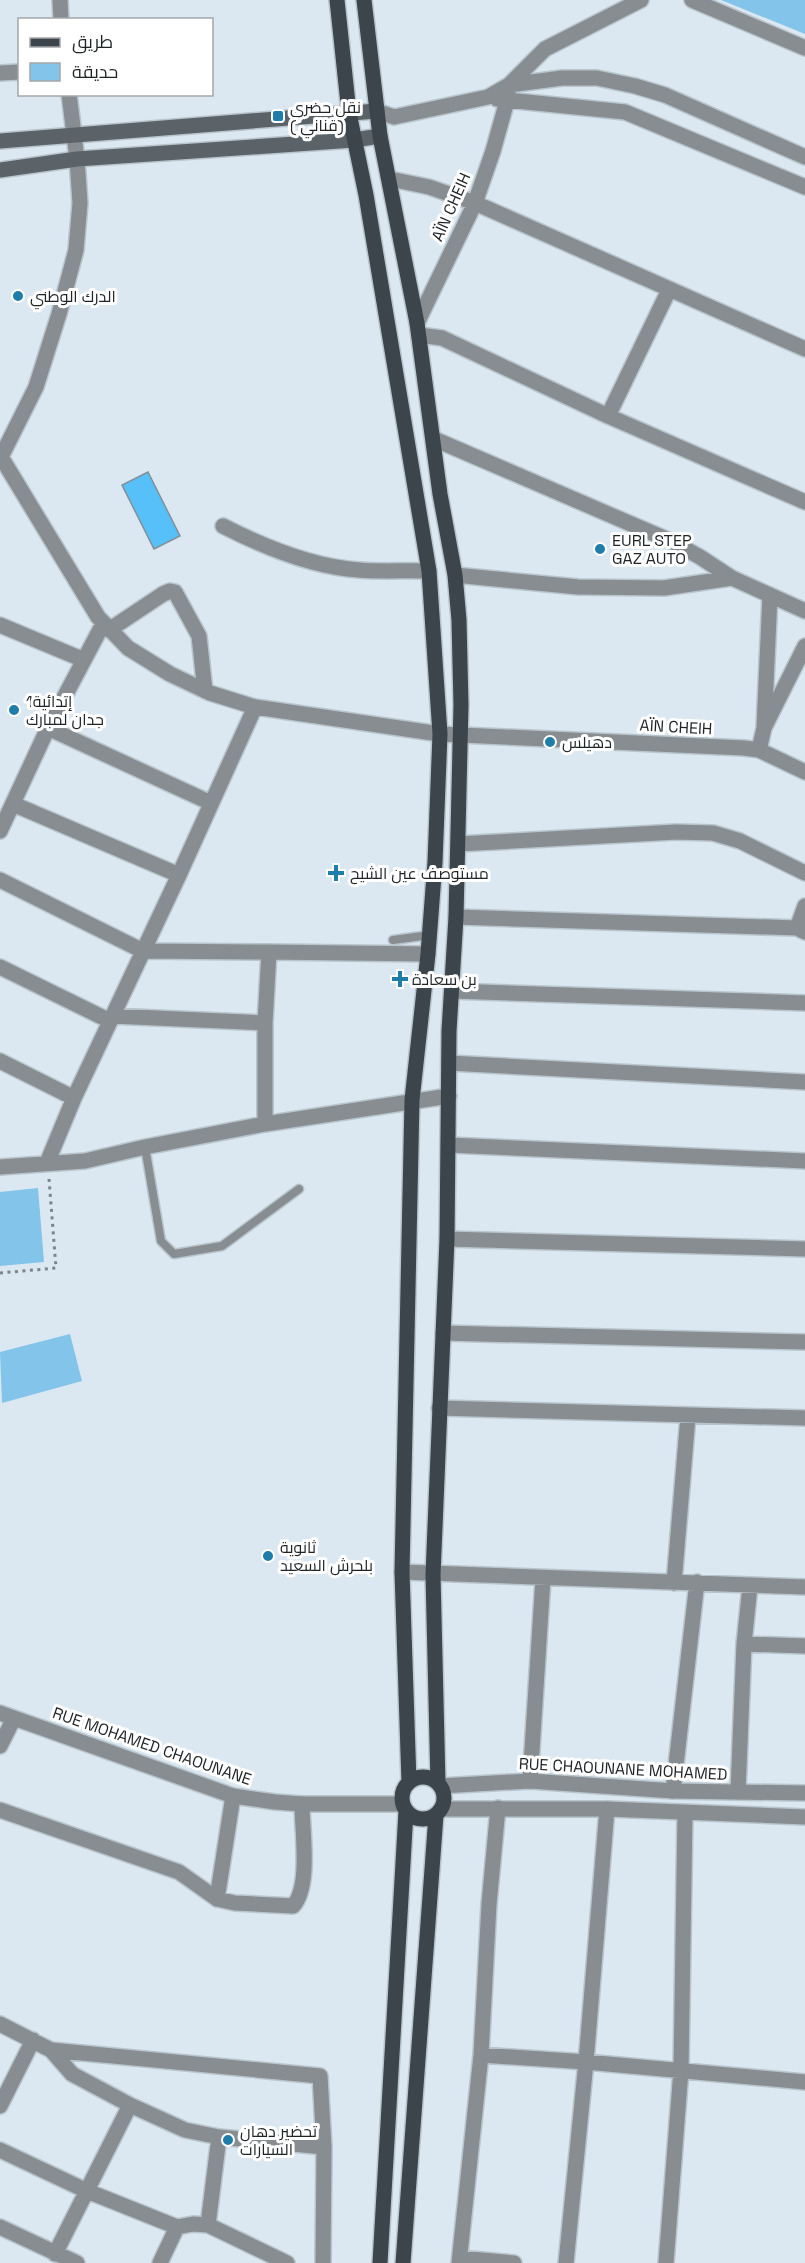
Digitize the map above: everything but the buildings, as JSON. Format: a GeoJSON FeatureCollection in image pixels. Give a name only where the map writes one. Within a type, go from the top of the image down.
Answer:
{"type":"FeatureCollection","features":[{"type":"Feature","properties":{"kind":"main road"},"geometry":{"type":"LineString","coordinates":[[337,0],[354,140],[366,195],[429,570],[440,734],[430,935],[412,1100],[402,1572],[409,1782]]}},
{"type":"Feature","properties":{"kind":"main road"},"geometry":{"type":"LineString","coordinates":[[364,0],[380,136],[418,329],[440,494],[455,575],[459,620],[461,734],[449,1063],[447,1239],[433,1575],[439,1785],[444,1798],[438,1812],[404,2263]]}},
{"type":"Feature","properties":{"kind":"main road"},"geometry":{"type":"LineString","coordinates":[[0,141],[377,111]]}},
{"type":"Feature","properties":{"kind":"main road"},"geometry":{"type":"LineString","coordinates":[[0,170],[77,159],[354,140],[380,136]]}},
{"type":"Feature","properties":{"kind":"main road"},"geometry":{"type":"LineString","coordinates":[[380,2263],[403,1792],[409,1782],[414,1779],[427,1777],[439,1785]]}},
{"type":"Feature","properties":{"kind":"main road"},"geometry":{"type":"LineString","coordinates":[[404,1807],[420,1819],[438,1812]]}},
{"type":"Feature","properties":{"kind":"street"},"geometry":{"type":"LineString","coordinates":[[60,0],[61,18]]}},
{"type":"Feature","properties":{"kind":"street"},"geometry":{"type":"LineString","coordinates":[[377,111],[394,117],[489,97],[509,85],[546,49],[641,0]]}},
{"type":"Feature","properties":{"kind":"street"},"geometry":{"type":"LineString","coordinates":[[692,0],[805,48]]}},
{"type":"Feature","properties":{"kind":"street"},"geometry":{"type":"LineString","coordinates":[[0,73],[18,72]]}},
{"type":"Feature","properties":{"kind":"street"},"geometry":{"type":"LineString","coordinates":[[509,85],[562,78],[597,78],[635,86],[665,95],[805,157]]}},
{"type":"Feature","properties":{"kind":"street","name":"AÏN CHEIH"},"geometry":{"type":"LineString","coordinates":[[418,329],[475,203],[493,152],[509,85]]}},
{"type":"Feature","properties":{"kind":"street"},"geometry":{"type":"LineString","coordinates":[[0,458],[36,387],[76,250],[80,203],[69,96]]}},
{"type":"Feature","properties":{"kind":"street"},"geometry":{"type":"LineString","coordinates":[[489,97],[507,101],[625,112],[805,187]]}},
{"type":"Feature","properties":{"kind":"street"},"geometry":{"type":"LineString","coordinates":[[380,136],[394,117]]}},
{"type":"Feature","properties":{"kind":"street"},"geometry":{"type":"LineString","coordinates":[[390,179],[413,182],[475,203],[805,349]]}},
{"type":"Feature","properties":{"kind":"street"},"geometry":{"type":"LineString","coordinates":[[608,416],[669,290]]}},
{"type":"Feature","properties":{"kind":"street"},"geometry":{"type":"LineString","coordinates":[[418,329],[442,338],[608,416],[805,502]]}},
{"type":"Feature","properties":{"kind":"street"},"geometry":{"type":"LineString","coordinates":[[434,439],[673,542],[732,578],[805,611]]}},
{"type":"Feature","properties":{"kind":"street","name":"AÏN CHEIH"},"geometry":{"type":"LineString","coordinates":[[0,458],[106,627],[128,648],[170,674],[205,691],[255,707],[440,734],[759,750]]}},
{"type":"Feature","properties":{"kind":"street"},"geometry":{"type":"LineString","coordinates":[[223,525],[247,538],[301,558],[335,567],[360,570],[429,570]]}},
{"type":"Feature","properties":{"kind":"street"},"geometry":{"type":"LineString","coordinates":[[455,575],[578,587],[664,588],[732,578]]}},
{"type":"Feature","properties":{"kind":"street"},"geometry":{"type":"LineString","coordinates":[[0,831],[48,728],[84,660],[106,627],[163,594],[170,591],[175,592],[199,636],[205,691]]}},
{"type":"Feature","properties":{"kind":"street"},"geometry":{"type":"LineString","coordinates":[[770,595],[764,728],[759,750],[805,772]]}},
{"type":"Feature","properties":{"kind":"street"},"geometry":{"type":"LineString","coordinates":[[0,625],[84,660]]}},
{"type":"Feature","properties":{"kind":"street"},"geometry":{"type":"LineString","coordinates":[[764,728],[805,646]]}},
{"type":"Feature","properties":{"kind":"street"},"geometry":{"type":"LineString","coordinates":[[47,1163],[74,1098],[255,707]]}},
{"type":"Feature","properties":{"kind":"street"},"geometry":{"type":"LineString","coordinates":[[48,728],[211,803]]}},
{"type":"Feature","properties":{"kind":"street"},"geometry":{"type":"LineString","coordinates":[[13,804],[179,875]]}},
{"type":"Feature","properties":{"kind":"street"},"geometry":{"type":"LineString","coordinates":[[458,844],[676,832],[713,833],[740,842],[805,873]]}},
{"type":"Feature","properties":{"kind":"street"},"geometry":{"type":"LineString","coordinates":[[0,879],[143,951],[428,954]]}},
{"type":"Feature","properties":{"kind":"street"},"geometry":{"type":"LineString","coordinates":[[456,917],[801,930],[805,906]]}},
{"type":"Feature","properties":{"kind":"street"},"geometry":{"type":"LineString","coordinates":[[265,1124],[265,1023],[269,952]]}},
{"type":"Feature","properties":{"kind":"street"},"geometry":{"type":"LineString","coordinates":[[0,967],[111,1019],[265,1023]]}},
{"type":"Feature","properties":{"kind":"street"},"geometry":{"type":"LineString","coordinates":[[452,992],[805,1003]]}},
{"type":"Feature","properties":{"kind":"street"},"geometry":{"type":"LineString","coordinates":[[0,1061],[74,1098]]}},
{"type":"Feature","properties":{"kind":"street"},"geometry":{"type":"LineString","coordinates":[[449,1063],[805,1083]]}},
{"type":"Feature","properties":{"kind":"street"},"geometry":{"type":"LineString","coordinates":[[0,1167],[86,1161],[265,1124],[449,1096]]}},
{"type":"Feature","properties":{"kind":"street"},"geometry":{"type":"LineString","coordinates":[[449,1145],[805,1161]]}},
{"type":"Feature","properties":{"kind":"street"},"geometry":{"type":"LineString","coordinates":[[447,1239],[805,1249]]}},
{"type":"Feature","properties":{"kind":"street"},"geometry":{"type":"LineString","coordinates":[[443,1333],[805,1342]]}},
{"type":"Feature","properties":{"kind":"street"},"geometry":{"type":"LineString","coordinates":[[439,1408],[805,1418]]}},
{"type":"Feature","properties":{"kind":"street"},"geometry":{"type":"LineString","coordinates":[[674,1583],[688,1416]]}},
{"type":"Feature","properties":{"kind":"street"},"geometry":{"type":"LineString","coordinates":[[402,1572],[433,1575],[805,1587]]}},
{"type":"Feature","properties":{"kind":"street"},"geometry":{"type":"LineString","coordinates":[[530,1781],[543,1579]]}},
{"type":"Feature","properties":{"kind":"street"},"geometry":{"type":"LineString","coordinates":[[673,1791],[696,1582]]}},
{"type":"Feature","properties":{"kind":"street"},"geometry":{"type":"LineString","coordinates":[[738,1792],[744,1644],[750,1586]]}},
{"type":"Feature","properties":{"kind":"street"},"geometry":{"type":"LineString","coordinates":[[744,1644],[805,1646]]}},
{"type":"Feature","properties":{"kind":"street"},"geometry":{"type":"LineString","coordinates":[[0,1746],[7,1716]]}},
{"type":"Feature","properties":{"kind":"street","name":"RUE MOHAMED CHAOUNANE"},"geometry":{"type":"LineString","coordinates":[[7,1716],[233,1796],[302,1804],[404,1807]]}},
{"type":"Feature","properties":{"kind":"street","name":"RUE CHAOUNANE MOHAMED"},"geometry":{"type":"LineString","coordinates":[[439,1785],[530,1781],[673,1791],[805,1793]]}},
{"type":"Feature","properties":{"kind":"street"},"geometry":{"type":"LineString","coordinates":[[217,1899],[233,1796]]}},
{"type":"Feature","properties":{"kind":"street"},"geometry":{"type":"LineString","coordinates":[[0,1810],[179,1872],[217,1899],[235,1904],[293,1906],[299,1900],[303,1885],[302,1804]]}},
{"type":"Feature","properties":{"kind":"street"},"geometry":{"type":"LineString","coordinates":[[438,1812],[498,1808],[607,1809],[805,1817]]}},
{"type":"Feature","properties":{"kind":"street"},"geometry":{"type":"LineString","coordinates":[[498,1808],[489,1904],[481,2055],[459,2260],[514,2263]]}},
{"type":"Feature","properties":{"kind":"street"},"geometry":{"type":"LineString","coordinates":[[566,2263],[586,2062],[607,1809]]}},
{"type":"Feature","properties":{"kind":"street"},"geometry":{"type":"LineString","coordinates":[[666,2263],[681,2070],[684,1813]]}},
{"type":"Feature","properties":{"kind":"street"},"geometry":{"type":"LineString","coordinates":[[0,2024],[51,2050],[72,2074],[130,2105],[185,2130],[219,2137],[324,2148]]}},
{"type":"Feature","properties":{"kind":"street"},"geometry":{"type":"LineString","coordinates":[[0,2106],[33,2040]]}},
{"type":"Feature","properties":{"kind":"street"},"geometry":{"type":"LineString","coordinates":[[51,2050],[320,2076],[324,2148],[323,2263]]}},
{"type":"Feature","properties":{"kind":"street"},"geometry":{"type":"LineString","coordinates":[[481,2055],[805,2082]]}},
{"type":"Feature","properties":{"kind":"street"},"geometry":{"type":"LineString","coordinates":[[54,2254],[130,2105]]}},
{"type":"Feature","properties":{"kind":"street"},"geometry":{"type":"LineString","coordinates":[[208,2225],[219,2137]]}},
{"type":"Feature","properties":{"kind":"street"},"geometry":{"type":"LineString","coordinates":[[0,2150],[87,2191],[177,2228],[193,2224],[208,2225],[287,2263]]}},
{"type":"Feature","properties":{"kind":"street"},"geometry":{"type":"LineString","coordinates":[[0,2227],[77,2263]]}},
{"type":"Feature","properties":{"kind":"street"},"geometry":{"type":"LineString","coordinates":[[160,2263],[177,2228]]}},
{"type":"Feature","properties":{"kind":"lane"},"geometry":{"type":"LineString","coordinates":[[393,940],[430,935]]}},
{"type":"Feature","properties":{"kind":"lane"},"geometry":{"type":"LineString","coordinates":[[145,1147],[161,1242],[174,1254],[222,1246],[299,1188]]}},
{"type":"Feature","properties":{"kind":"path"},"geometry":{"type":"LineString","coordinates":[[0,1273],[56,1268],[47,1163]]}},
{"type":"Feature","properties":{"kind":"green space"},"geometry":{"type":"Polygon","coordinates":[[[721,0],[805,0],[805,34],[721,0]]]}},
{"type":"Feature","properties":{"kind":"green space"},"geometry":{"type":"Polygon","coordinates":[[[38,1188],[44,1262],[0,1266],[0,1192],[38,1188]]]}},
{"type":"Feature","properties":{"kind":"green space"},"geometry":{"type":"Polygon","coordinates":[[[70,1334],[82,1381],[2,1403],[0,1352],[70,1334]]]}},
{"type":"Feature","properties":{"kind":"place","name":"نقل حضري ( قناني)"},"geometry":{"type":"Point","coordinates":[278,116]}},
{"type":"Feature","properties":{"kind":"place","name":"الدرك الوطني"},"geometry":{"type":"Point","coordinates":[18,296]}},
{"type":"Feature","properties":{"kind":"place","name":"EURL STEP GAZ AUTO"},"geometry":{"type":"Point","coordinates":[600,549]}},
{"type":"Feature","properties":{"kind":"place","name":"1إتدائية جدان لمبارك"},"geometry":{"type":"Point","coordinates":[14,710]}},
{"type":"Feature","properties":{"kind":"place","name":"دهيلس"},"geometry":{"type":"Point","coordinates":[550,742]}},
{"type":"Feature","properties":{"kind":"place","name":"مستوصف عين الشيح"},"geometry":{"type":"Point","coordinates":[336,873]}},
{"type":"Feature","properties":{"kind":"place","name":"بن سعادة"},"geometry":{"type":"Point","coordinates":[400,979]}},
{"type":"Feature","properties":{"kind":"place","name":"ثانوية بلحرش السعيد"},"geometry":{"type":"Point","coordinates":[268,1556]}},
{"type":"Feature","properties":{"kind":"place","name":"تحضير دهان السيارات"},"geometry":{"type":"Point","coordinates":[228,2140]}}]}
